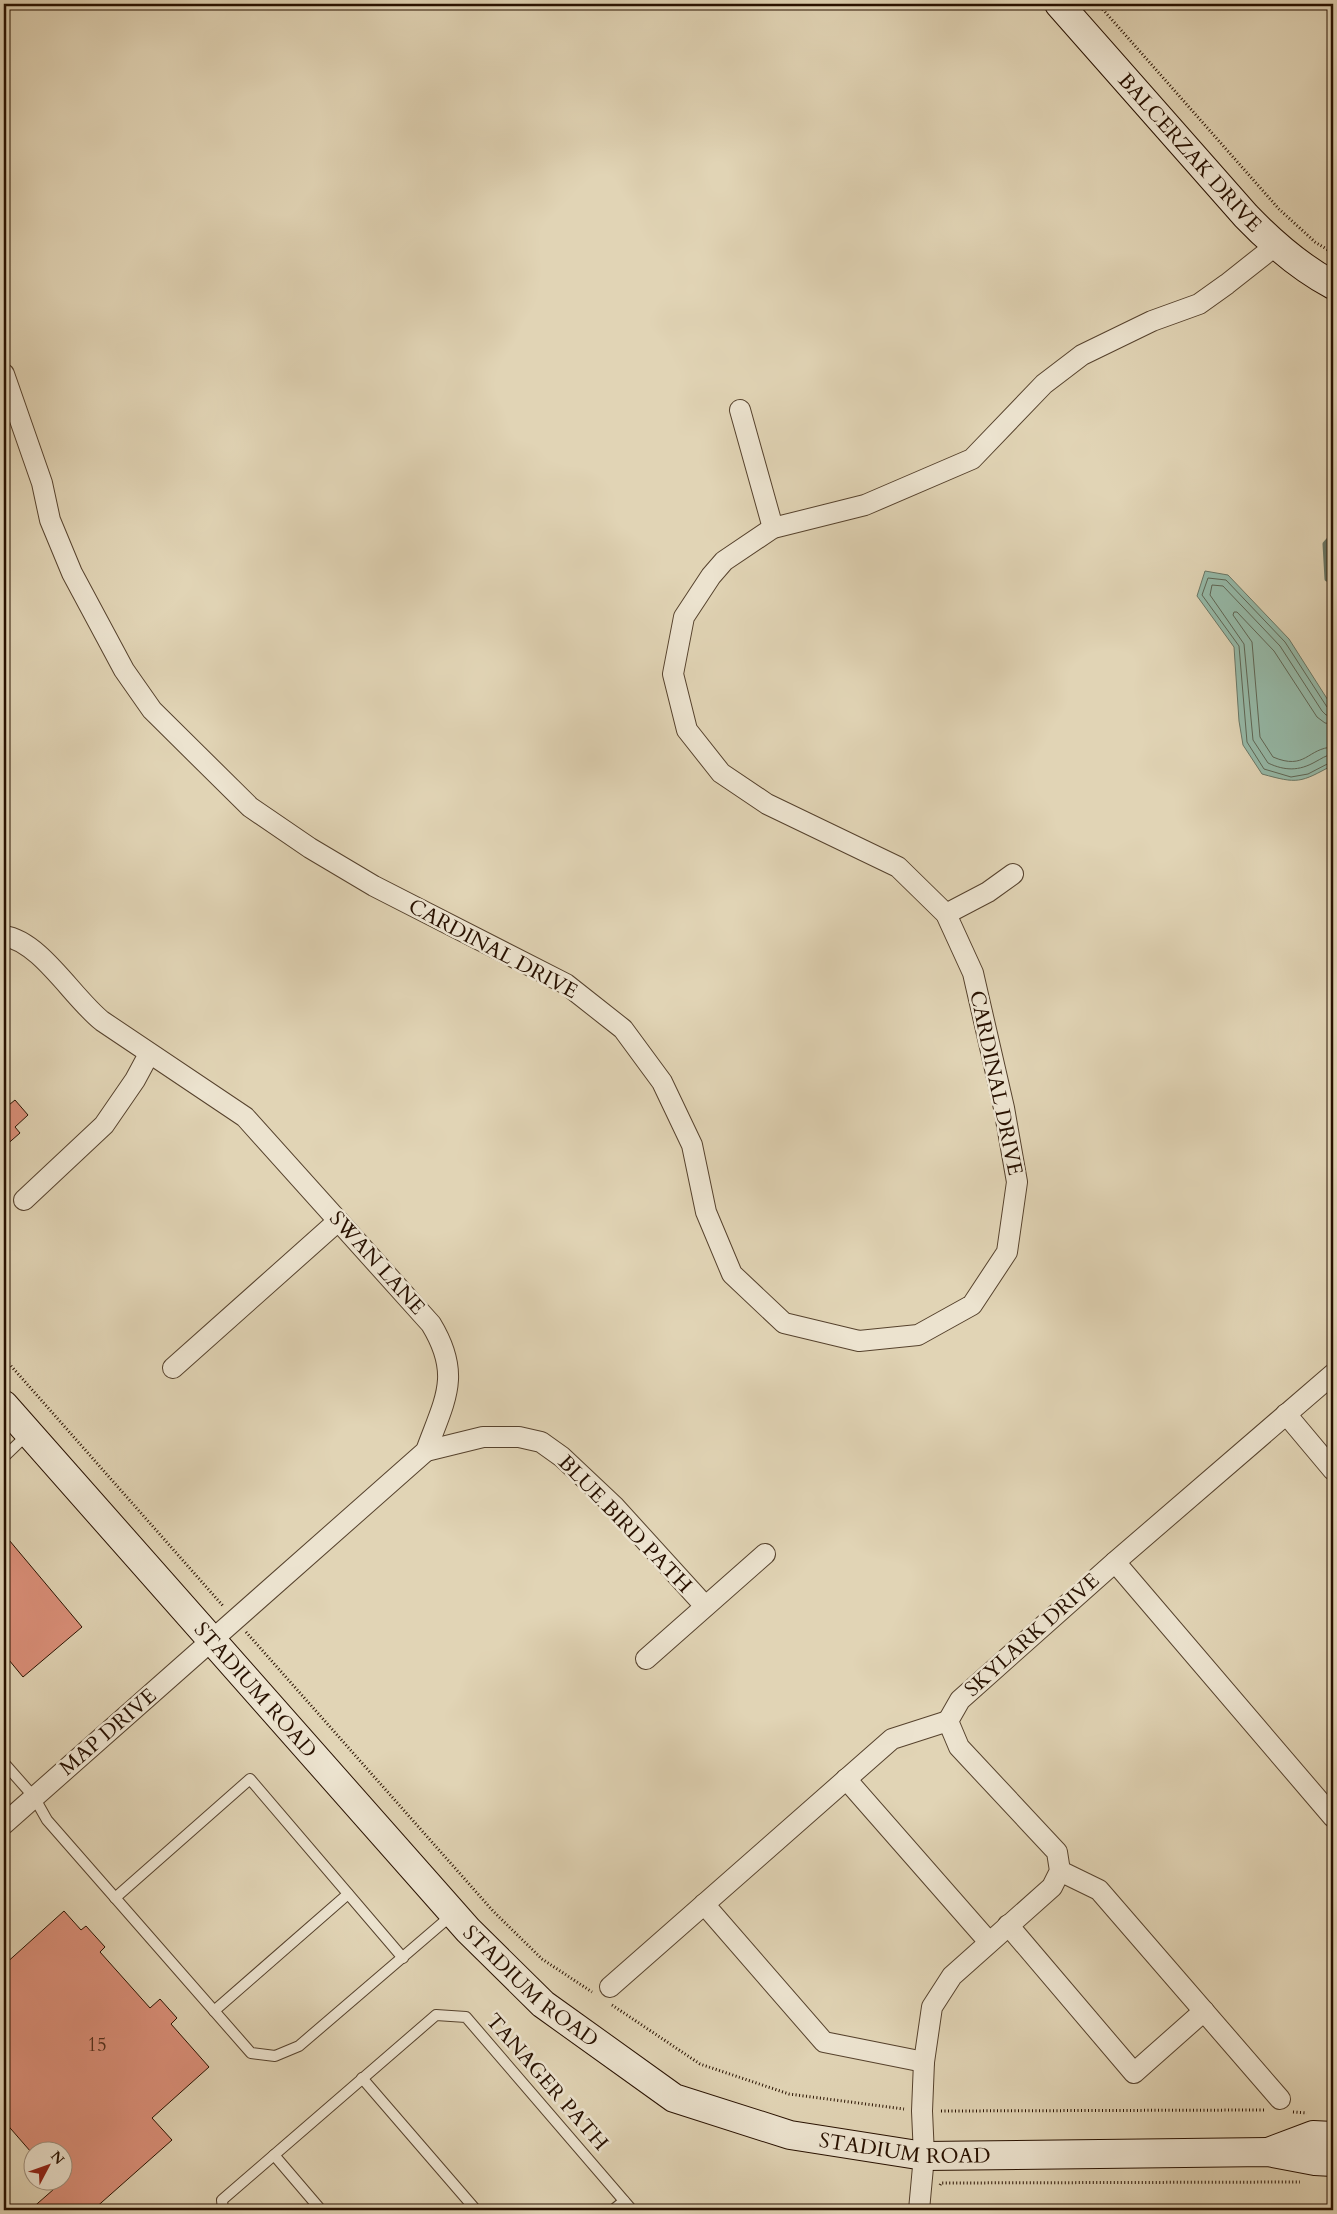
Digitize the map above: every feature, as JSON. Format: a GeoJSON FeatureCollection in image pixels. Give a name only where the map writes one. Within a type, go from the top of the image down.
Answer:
{"type":"FeatureCollection","features":[{"type":"Feature","properties":{"kind":"street","name":"BALCERZAK DRIVE"},"geometry":{"type":"LineString","coordinates":[[1059,4],[1246,216],[1275,246],[1303,267],[1333,285]]}},
{"type":"Feature","properties":{"kind":"street","name":"CARDINAL DRIVE"},"geometry":{"type":"LineString","coordinates":[[4,374],[42,483],[50,520],[72,572],[124,670],[152,710],[250,807],[310,848],[374,886],[566,984],[623,1029],[662,1082],[692,1146],[706,1212],[732,1274],[784,1323],[859,1341],[918,1335],[972,1305],[1007,1252],[1017,1182],[1004,1108],[973,973],[946,914],[898,867],[767,804],[721,774],[687,730],[673,674],[684,617],[711,576],[724,561],[773,528],[865,505],[972,459],[1044,384],[1082,355],[1152,321],[1199,304],[1275,246]]}},
{"type":"Feature","properties":{"kind":"street"},"geometry":{"type":"LineString","coordinates":[[740,410],[773,528]]}},
{"type":"Feature","properties":{"kind":"street"},"geometry":{"type":"LineString","coordinates":[[946,914],[988,892],[1013,874]]}},
{"type":"Feature","properties":{"kind":"street","name":"SWAN LANE"},"geometry":{"type":"LineString","coordinates":[[4,936],[21,941],[36,951],[88,1010],[149,1054],[245,1118],[431,1324],[442,1343],[448,1362],[445,1400],[426,1451],[213,1641]]}},
{"type":"Feature","properties":{"kind":"street"},"geometry":{"type":"LineString","coordinates":[[24,1200],[104,1125],[135,1080],[149,1054]]}},
{"type":"Feature","properties":{"kind":"street"},"geometry":{"type":"LineString","coordinates":[[173,1368],[338,1221]]}},
{"type":"Feature","properties":{"kind":"street","name":"SKYLARK DRIVE"},"geometry":{"type":"LineString","coordinates":[[948,1721],[960,1700],[1115,1562],[1333,1374]]}},
{"type":"Feature","properties":{"kind":"street","name":"STADIUM ROAD"},"geometry":{"type":"LineString","coordinates":[[4,1405],[454,1913],[543,2004],[674,2098],[790,2135],[924,2156],[1268,2152],[1315,2161],[1333,2162]]}},
{"type":"Feature","properties":{"kind":"street"},"geometry":{"type":"LineString","coordinates":[[1286,1414],[1333,1470]]}},
{"type":"Feature","properties":{"kind":"street","name":"BLUE BIRD PATH"},"geometry":{"type":"LineString","coordinates":[[426,1451],[483,1437],[519,1437],[541,1442],[562,1457],[614,1506],[705,1606]]}},
{"type":"Feature","properties":{"kind":"street","name":"BLUE BIRD PATH"},"geometry":{"type":"LineString","coordinates":[[646,1659],[765,1554]]}},
{"type":"Feature","properties":{"kind":"street","name":"SKYLARK DRIVE"},"geometry":{"type":"LineString","coordinates":[[1115,1562],[1333,1817]]}},
{"type":"Feature","properties":{"kind":"street","name":"MAP DRIVE"},"geometry":{"type":"LineString","coordinates":[[4,1824],[213,1641]]}},
{"type":"Feature","properties":{"kind":"street"},"geometry":{"type":"LineString","coordinates":[[606,1996],[704,1904],[892,1739],[948,1721],[959,1747],[1057,1852],[1060,1871],[1052,1887],[952,1976],[932,2008],[924,2062],[922,2111],[924,2156],[919,2210]]}},
{"type":"Feature","properties":{"kind":"street"},"geometry":{"type":"LineString","coordinates":[[846,1779],[989,1942]]}},
{"type":"Feature","properties":{"kind":"street"},"geometry":{"type":"LineString","coordinates":[[1060,1871],[1099,1890],[1204,2012],[1279,2107]]}},
{"type":"Feature","properties":{"kind":"street"},"geometry":{"type":"LineString","coordinates":[[704,1904],[824,2042],[924,2062]]}},
{"type":"Feature","properties":{"kind":"street"},"geometry":{"type":"LineString","coordinates":[[1008,1925],[1134,2073],[1204,2012]]}},
{"type":"Feature","properties":{"kind":"street","name":"STADIUM ROAD"},"geometry":{"type":"LineString","coordinates":[[1268,2152],[1313,2135],[1333,2136]]}},
{"type":"Feature","properties":{"kind":"lane"},"geometry":{"type":"LineString","coordinates":[[4,1456],[29,1434]]}},
{"type":"Feature","properties":{"kind":"lane"},"geometry":{"type":"LineString","coordinates":[[4,1763],[34,1797],[46,1820],[251,2053],[275,2056],[300,2046],[454,1913]]}},
{"type":"Feature","properties":{"kind":"lane"},"geometry":{"type":"LineString","coordinates":[[115,1898],[250,1779],[403,1958]]}},
{"type":"Feature","properties":{"kind":"lane"},"geometry":{"type":"LineString","coordinates":[[214,2011],[348,1894]]}},
{"type":"Feature","properties":{"kind":"lane","name":"TANAGER PATH"},"geometry":{"type":"LineString","coordinates":[[223,2210],[222,2200],[436,2015],[466,2017],[632,2210]]}},
{"type":"Feature","properties":{"kind":"lane"},"geometry":{"type":"LineString","coordinates":[[362,2078],[476,2210]]}},
{"type":"Feature","properties":{"kind":"lane"},"geometry":{"type":"LineString","coordinates":[[274,2155],[321,2210]]}},
{"type":"Feature","properties":{"kind":"lane"},"geometry":{"type":"LineString","coordinates":[[613,2210],[624,2201]]}},
{"type":"Feature","properties":{"kind":"path"},"geometry":{"type":"LineString","coordinates":[[1098,4],[1279,209],[1316,242],[1333,253]]}},
{"type":"Feature","properties":{"kind":"path"},"geometry":{"type":"LineString","coordinates":[[4,1358],[493,1911],[542,1959],[606,1996],[700,2064],[789,2094],[922,2111],[1279,2107],[1315,2114]]}},
{"type":"Feature","properties":{"kind":"path"},"geometry":{"type":"LineString","coordinates":[[940,2192],[941,2183],[1307,2182]]}},
{"type":"Feature","properties":{"kind":"water"},"geometry":{"type":"Polygon","coordinates":[[[1205,571],[1228,575],[1289,639],[1333,708],[1333,765],[1299,780],[1262,774],[1243,745],[1239,721],[1234,647],[1197,596],[1205,571]]]}},
{"type":"Feature","properties":{"kind":"building"},"geometry":{"type":"Polygon","coordinates":[[[15,1100],[28,1115],[15,1127],[20,1133],[4,1147],[4,1109],[15,1100]]]}},
{"type":"Feature","properties":{"kind":"building"},"geometry":{"type":"Polygon","coordinates":[[[4,1534],[82,1627],[23,1677],[4,1654],[4,1534]]]}},
{"type":"Feature","properties":{"kind":"building"},"geometry":{"type":"Polygon","coordinates":[[[64,1911],[81,1930],[86,1926],[105,1947],[100,1952],[150,2008],[160,1999],[177,2018],[171,2024],[209,2067],[152,2118],[172,2140],[93,2210],[30,2210],[51,2192],[72,2192],[72,2142],[22,2142],[4,2121],[4,1965],[64,1911]]]}},
{"type":"Feature","properties":{"kind":"waterway"},"geometry":{"type":"LineString","coordinates":[[1333,535],[1325,544],[1327,579],[1333,582]]}}]}
